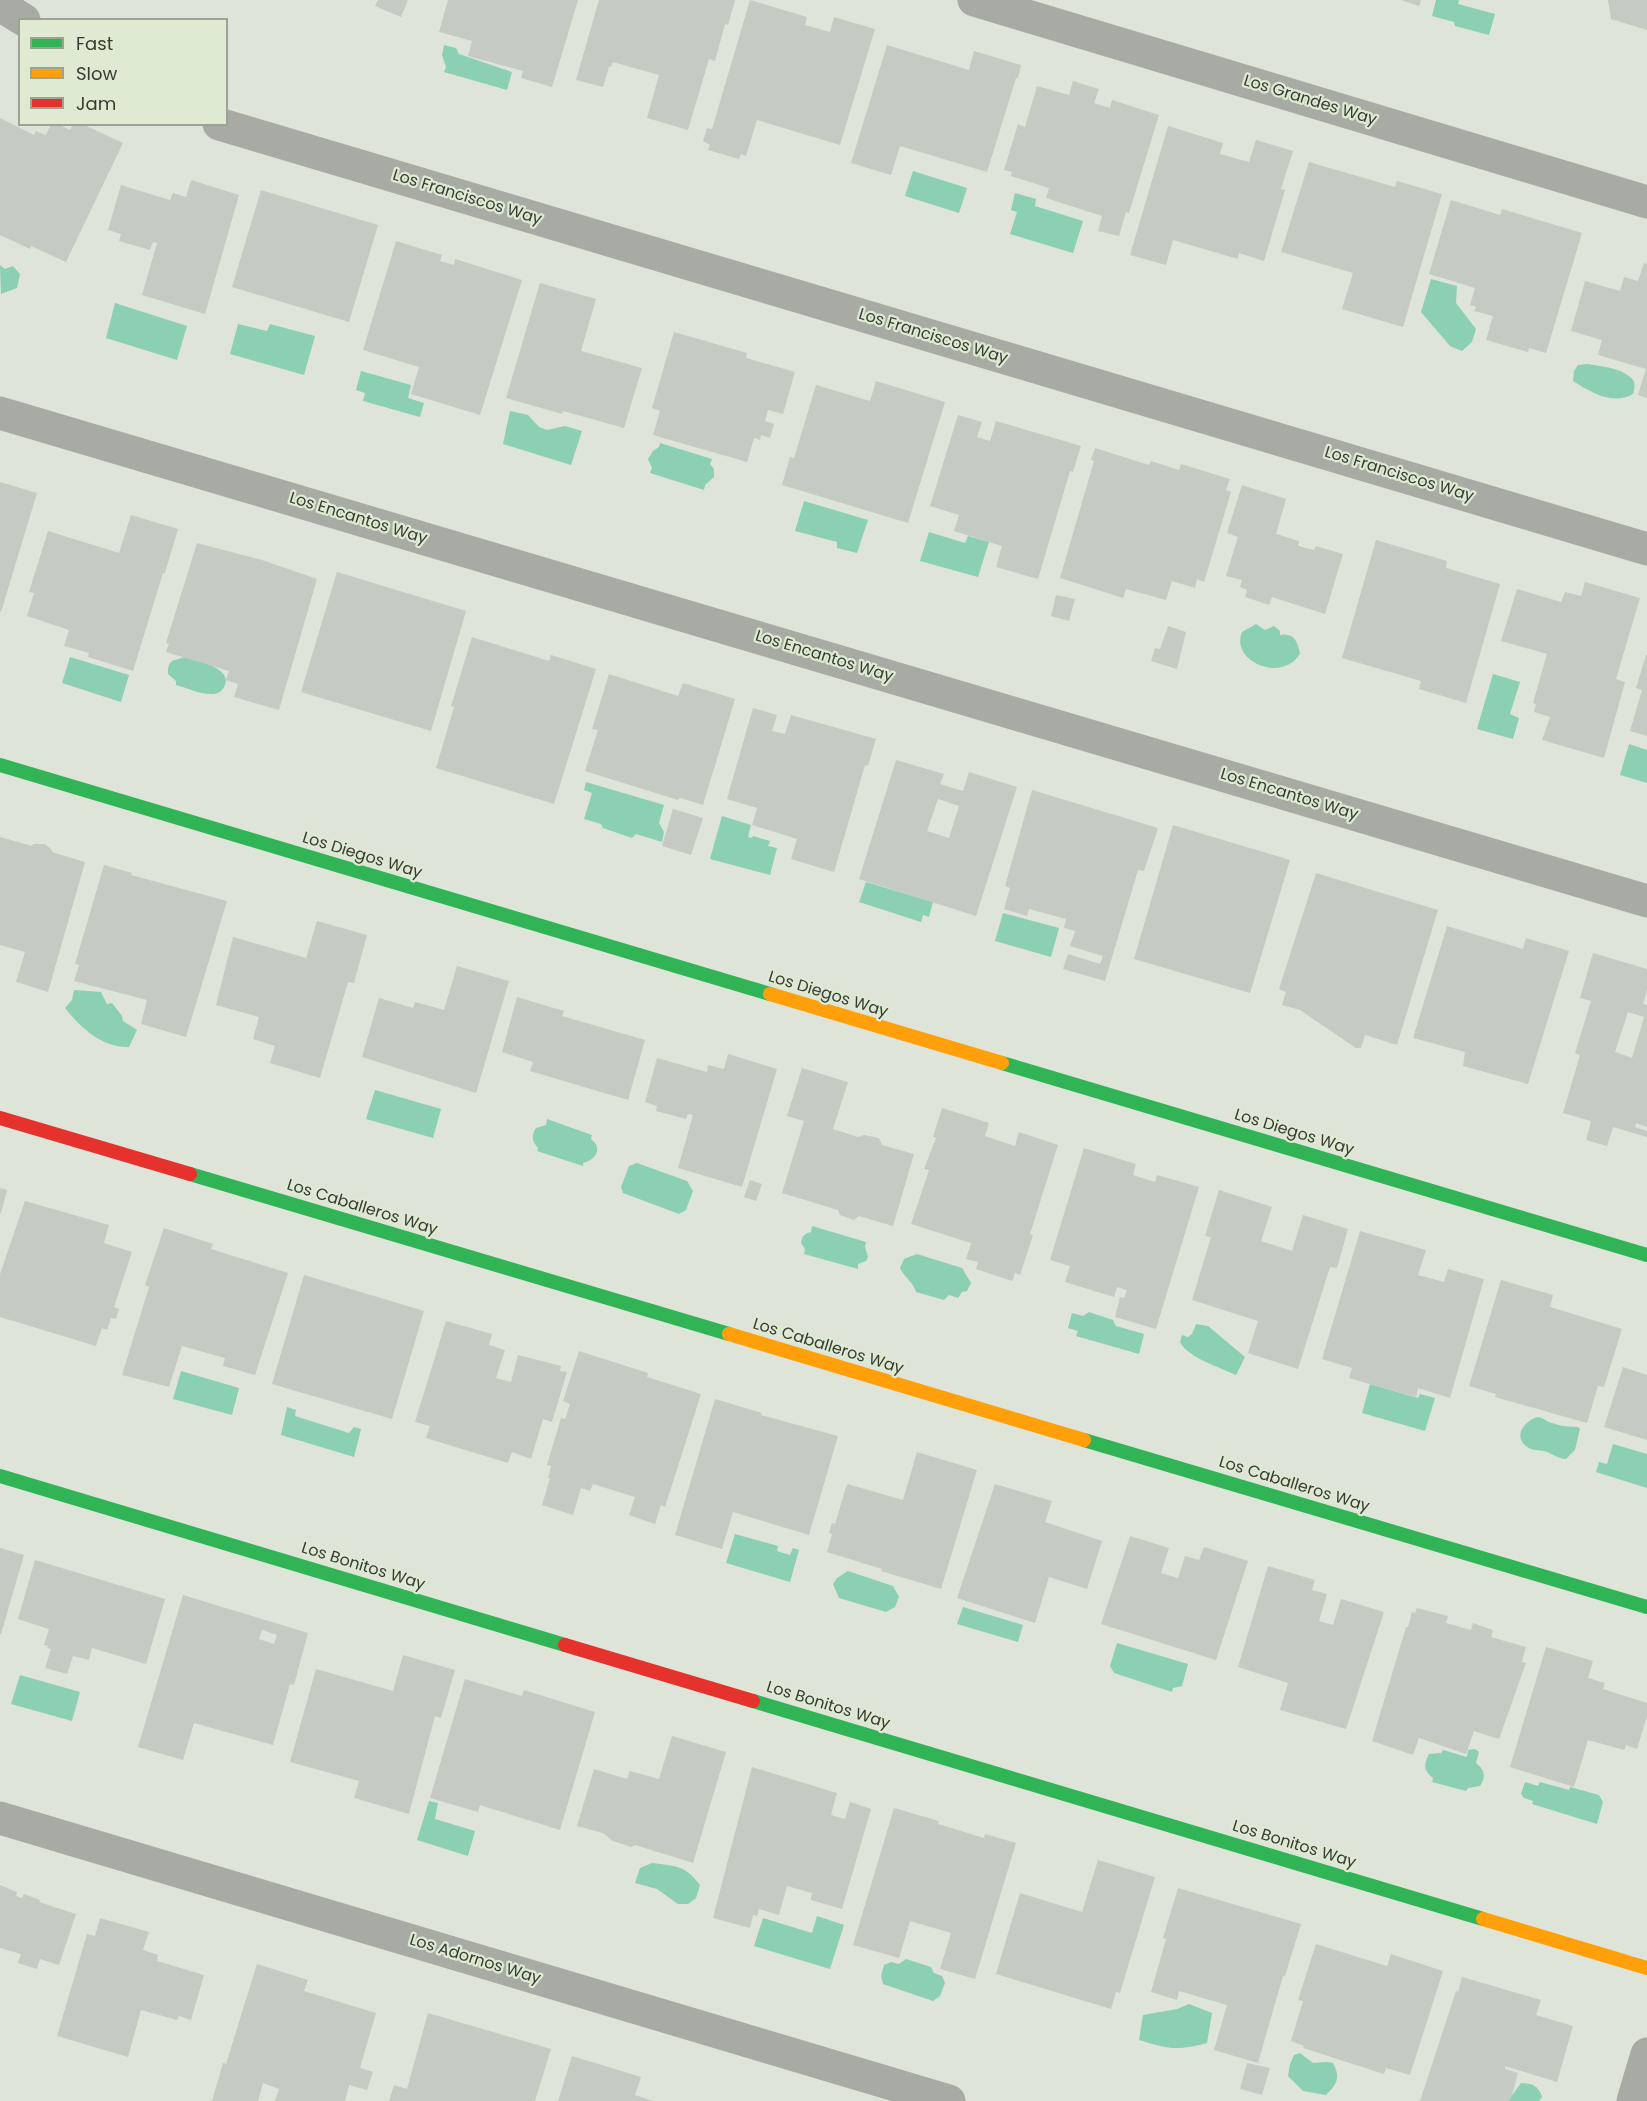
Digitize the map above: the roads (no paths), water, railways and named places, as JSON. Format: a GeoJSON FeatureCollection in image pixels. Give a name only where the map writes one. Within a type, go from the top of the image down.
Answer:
{"type":"FeatureCollection","features":[{"type":"Feature","properties":{"kind":"street","name":"Los Grandes Way"},"geometry":{"type":"LineString","coordinates":[[974,0],[1647,202]]}},
{"type":"Feature","properties":{"kind":"street"},"geometry":{"type":"LineString","coordinates":[[0,5],[21,18]]}},
{"type":"Feature","properties":{"kind":"street","name":"Los Franciscos Way"},"geometry":{"type":"LineString","coordinates":[[226,126],[1647,549]]}},
{"type":"Feature","properties":{"kind":"street","name":"Los Encantos Way"},"geometry":{"type":"LineString","coordinates":[[0,413],[1647,901]]}},
{"type":"Feature","properties":{"kind":"street","name":"Los Diegos Way"},"geometry":{"type":"LineString","coordinates":[[0,765],[1647,1255]]}},
{"type":"Feature","properties":{"kind":"street","name":"Los Caballeros Way"},"geometry":{"type":"LineString","coordinates":[[0,1118],[1647,1607]]}},
{"type":"Feature","properties":{"kind":"street","name":"Los Bonitos Way"},"geometry":{"type":"LineString","coordinates":[[0,1476],[1647,1968]]}},
{"type":"Feature","properties":{"kind":"street","name":"Los Adornos Way"},"geometry":{"type":"LineString","coordinates":[[0,1818],[949,2101]]}},
{"type":"Feature","properties":{"kind":"street"},"geometry":{"type":"LineString","coordinates":[[1633,2101],[1647,2054]]}}]}
